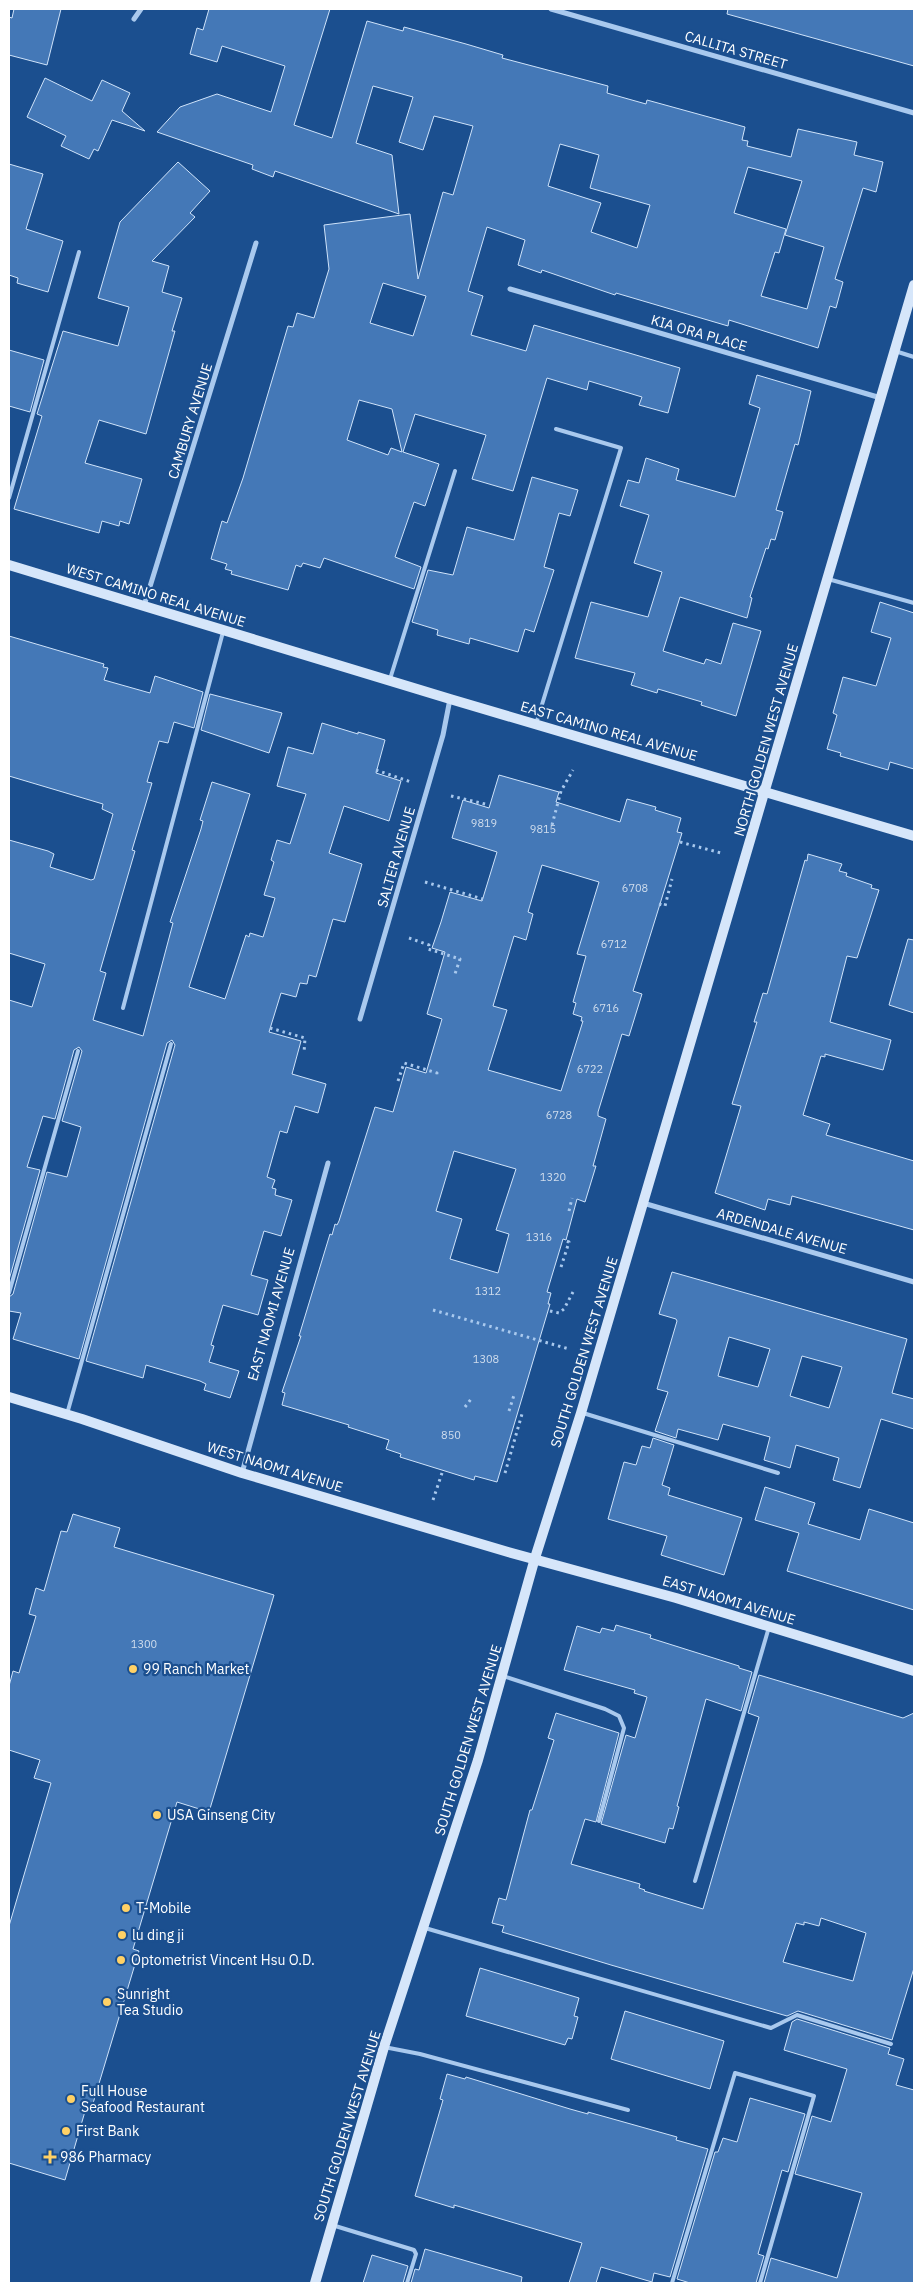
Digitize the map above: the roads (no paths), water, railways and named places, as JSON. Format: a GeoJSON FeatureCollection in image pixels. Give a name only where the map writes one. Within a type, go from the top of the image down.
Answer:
{"type":"FeatureCollection","features":[{"type":"Feature","properties":{"kind":"street"},"geometry":{"type":"LineString","coordinates":[[134,19],[141,9]]}},
{"type":"Feature","properties":{"kind":"street","name":"CALLITA STREET"},"geometry":{"type":"LineString","coordinates":[[551,9],[914,113]]}},
{"type":"Feature","properties":{"kind":"street","name":"CAMBURY AVENUE"},"geometry":{"type":"LineString","coordinates":[[144,606],[256,243]]}},
{"type":"Feature","properties":{"kind":"street","name":"NORTH GOLDEN WEST AVENUE"},"geometry":{"type":"LineString","coordinates":[[643,1203],[766,792],[914,285]]}},
{"type":"Feature","properties":{"kind":"street","name":"KIA ORA PLACE"},"geometry":{"type":"LineString","coordinates":[[510,289],[881,398]]}},
{"type":"Feature","properties":{"kind":"street","name":"WEST CAMINO REAL AVENUE"},"geometry":{"type":"LineString","coordinates":[[9,565],[296,651]]}},
{"type":"Feature","properties":{"kind":"street","name":"EAST CAMINO REAL AVENUE"},"geometry":{"type":"LineString","coordinates":[[296,651],[450,699],[914,836]]}},
{"type":"Feature","properties":{"kind":"street","name":"SALTER AVENUE"},"geometry":{"type":"LineString","coordinates":[[360,1020],[443,735],[450,699]]}},
{"type":"Feature","properties":{"kind":"street","name":"EAST NAOMI AVENUE"},"geometry":{"type":"LineString","coordinates":[[242,1473],[328,1163]]}},
{"type":"Feature","properties":{"kind":"street","name":"ARDENDALE AVENUE"},"geometry":{"type":"LineString","coordinates":[[643,1203],[914,1282]]}},
{"type":"Feature","properties":{"kind":"street","name":"SOUTH GOLDEN WEST AVENUE"},"geometry":{"type":"LineString","coordinates":[[315,2283],[384,2047],[424,1928],[503,1676],[536,1558],[643,1203]]}},
{"type":"Feature","properties":{"kind":"street","name":"WEST NAOMI AVENUE"},"geometry":{"type":"LineString","coordinates":[[9,1397],[67,1414],[242,1473],[536,1558]]}},
{"type":"Feature","properties":{"kind":"street","name":"EAST NAOMI AVENUE"},"geometry":{"type":"LineString","coordinates":[[536,1558],[914,1670]]}},
{"type":"Feature","properties":{"kind":"lane"},"geometry":{"type":"LineString","coordinates":[[9,498],[79,252]]}},
{"type":"Feature","properties":{"kind":"lane"},"geometry":{"type":"LineString","coordinates":[[895,352],[914,357]]}},
{"type":"Feature","properties":{"kind":"lane"},"geometry":{"type":"LineString","coordinates":[[536,724],[621,448],[556,430]]}},
{"type":"Feature","properties":{"kind":"lane"},"geometry":{"type":"LineString","coordinates":[[390,681],[455,471]]}},
{"type":"Feature","properties":{"kind":"lane"},"geometry":{"type":"LineString","coordinates":[[828,579],[914,603]]}},
{"type":"Feature","properties":{"kind":"lane"},"geometry":{"type":"LineString","coordinates":[[123,1008],[224,630]]}},
{"type":"Feature","properties":{"kind":"lane"},"geometry":{"type":"LineString","coordinates":[[67,1414],[170,1044]]}},
{"type":"Feature","properties":{"kind":"lane"},"geometry":{"type":"LineString","coordinates":[[9,1292],[78,1051]]}},
{"type":"Feature","properties":{"kind":"lane"},"geometry":{"type":"LineString","coordinates":[[581,1413],[778,1473]]}},
{"type":"Feature","properties":{"kind":"lane"},"geometry":{"type":"LineString","coordinates":[[695,1881],[769,1626]]}},
{"type":"Feature","properties":{"kind":"lane"},"geometry":{"type":"LineString","coordinates":[[503,1676],[605,1709],[619,1716],[624,1728],[599,1821]]}},
{"type":"Feature","properties":{"kind":"lane"},"geometry":{"type":"LineString","coordinates":[[424,1928],[771,2028],[797,2015],[891,2044]]}},
{"type":"Feature","properties":{"kind":"lane"},"geometry":{"type":"LineString","coordinates":[[384,2047],[420,2054],[628,2110]]}},
{"type":"Feature","properties":{"kind":"lane"},"geometry":{"type":"LineString","coordinates":[[672,2283],[735,2073],[814,2096],[760,2283]]}},
{"type":"Feature","properties":{"kind":"lane"},"geometry":{"type":"LineString","coordinates":[[332,2225],[414,2250],[416,2254],[407,2283]]}},
{"type":"Feature","properties":{"kind":"place","name":"99 Ranch Market"},"geometry":{"type":"Point","coordinates":[133,1669]}},
{"type":"Feature","properties":{"kind":"place","name":"USA Ginseng City"},"geometry":{"type":"Point","coordinates":[157,1815]}},
{"type":"Feature","properties":{"kind":"place","name":"T-Mobile"},"geometry":{"type":"Point","coordinates":[126,1908]}},
{"type":"Feature","properties":{"kind":"place","name":"lu ding ji"},"geometry":{"type":"Point","coordinates":[122,1935]}},
{"type":"Feature","properties":{"kind":"place","name":"Optometrist Vincent Hsu O.D."},"geometry":{"type":"Point","coordinates":[121,1960]}},
{"type":"Feature","properties":{"kind":"place","name":"Sunright Tea Studio"},"geometry":{"type":"Point","coordinates":[107,2002]}},
{"type":"Feature","properties":{"kind":"place","name":"Full House Seafood Restaurant"},"geometry":{"type":"Point","coordinates":[71,2099]}},
{"type":"Feature","properties":{"kind":"place","name":"First Bank"},"geometry":{"type":"Point","coordinates":[66,2131]}},
{"type":"Feature","properties":{"kind":"place","name":"986 Pharmacy"},"geometry":{"type":"Point","coordinates":[50,2157]}}]}
